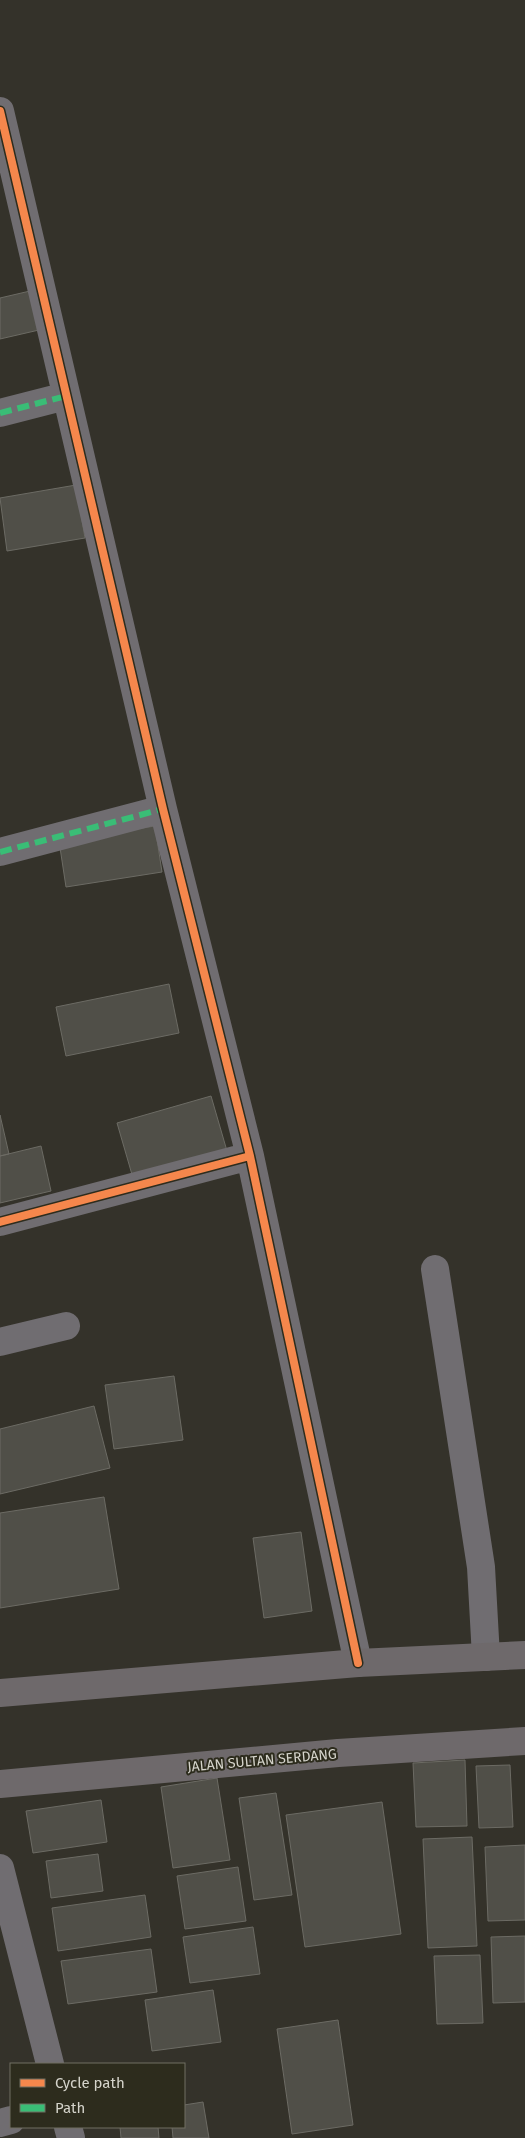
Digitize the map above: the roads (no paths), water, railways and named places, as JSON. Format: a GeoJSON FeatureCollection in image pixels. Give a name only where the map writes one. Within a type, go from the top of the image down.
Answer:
{"type":"FeatureCollection","features":[{"type":"Feature","properties":{"kind":"highway"},"geometry":{"type":"LineString","coordinates":[[0,1693],[358,1663],[525,1655]]}},
{"type":"Feature","properties":{"kind":"highway","name":"JALAN SULTAN SERDANG"},"geometry":{"type":"LineString","coordinates":[[0,1784],[338,1753],[525,1741]]}},
{"type":"Feature","properties":{"kind":"street"},"geometry":{"type":"LineString","coordinates":[[1,120],[163,809],[250,1156],[358,1663]]}},
{"type":"Feature","properties":{"kind":"street"},"geometry":{"type":"LineString","coordinates":[[0,413],[66,396]]}},
{"type":"Feature","properties":{"kind":"street"},"geometry":{"type":"LineString","coordinates":[[0,852],[163,809]]}},
{"type":"Feature","properties":{"kind":"street"},"geometry":{"type":"LineString","coordinates":[[0,1222],[250,1156]]}},
{"type":"Feature","properties":{"kind":"street"},"geometry":{"type":"LineString","coordinates":[[435,1269],[481,1567],[486,1657]]}},
{"type":"Feature","properties":{"kind":"street"},"geometry":{"type":"LineString","coordinates":[[0,1342],[66,1326]]}},
{"type":"Feature","properties":{"kind":"street"},"geometry":{"type":"LineString","coordinates":[[0,1868],[50,2063]]}}]}
